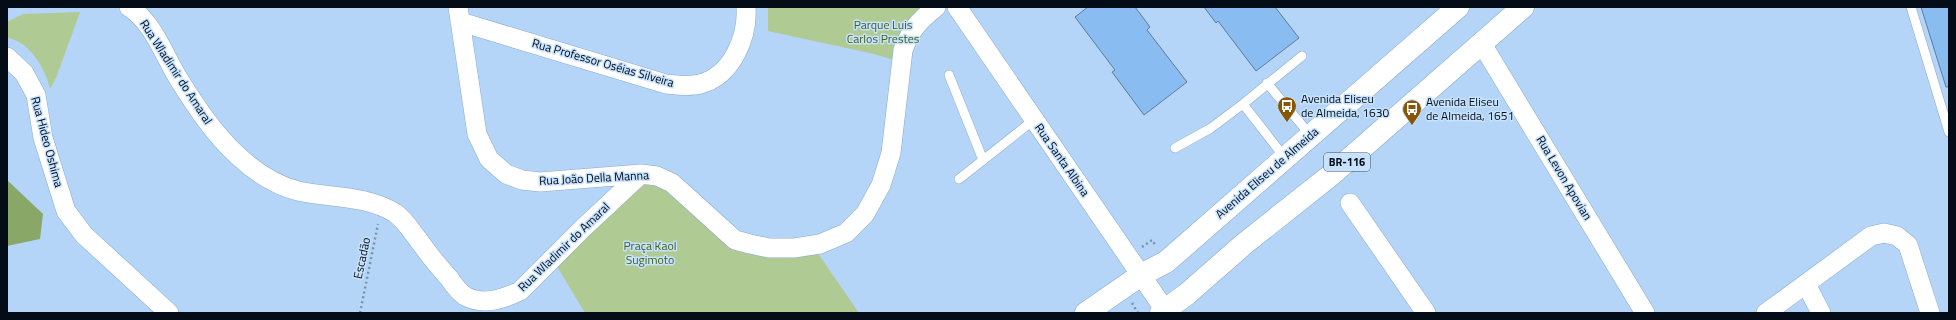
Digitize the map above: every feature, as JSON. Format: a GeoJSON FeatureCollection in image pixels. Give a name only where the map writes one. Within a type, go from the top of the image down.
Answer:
{"type":"FeatureCollection","features":[{"type":"Feature","properties":{"kind":"main road","name":"Avenida Eliseu de Almeida"},"geometry":{"type":"LineString","coordinates":[[1086,313],[1141,275],[1166,262],[1458,7]]}},
{"type":"Feature","properties":{"kind":"main road","name":"BR-116"},"geometry":{"type":"LineString","coordinates":[[1164,312],[1244,244],[1331,175],[1523,7]]}},
{"type":"Feature","properties":{"kind":"street","name":"Rua Wladimir do Amaral"},"geometry":{"type":"LineString","coordinates":[[128,7],[150,28],[202,115],[236,154],[259,174],[279,185],[298,191],[363,201],[382,206],[396,214],[407,225],[436,265],[464,295],[475,300],[491,301],[508,297],[520,291],[582,229],[641,174]]}},
{"type":"Feature","properties":{"kind":"street","name":"Rua Professor Oséias Silveira"},"geometry":{"type":"LineString","coordinates":[[460,14],[666,84],[685,86],[700,84],[714,78],[727,66],[736,53],[743,36],[746,7]]}},
{"type":"Feature","properties":{"kind":"street","name":"Rua João Della Manna"},"geometry":{"type":"LineString","coordinates":[[460,14],[477,134],[489,159],[506,174],[522,180],[540,182],[641,174],[657,176],[672,183],[735,240],[769,248],[794,248],[820,244],[846,233],[868,208],[880,185],[891,153],[902,55],[908,37],[918,22],[936,7]]}},
{"type":"Feature","properties":{"kind":"street","name":"Rua Santa Albina"},"geometry":{"type":"LineString","coordinates":[[957,7],[1141,275],[1164,312]]}},
{"type":"Feature","properties":{"kind":"street","name":"Rua Levon Apovian"},"geometry":{"type":"LineString","coordinates":[[1482,44],[1645,313]]}},
{"type":"Feature","properties":{"kind":"street","name":"Rua Hideo Oshima"},"geometry":{"type":"LineString","coordinates":[[7,57],[24,73],[36,95],[44,138],[66,211],[84,235],[169,313]]}},
{"type":"Feature","properties":{"kind":"street"},"geometry":{"type":"LineString","coordinates":[[1350,203],[1426,313]]}},
{"type":"Feature","properties":{"kind":"street"},"geometry":{"type":"LineString","coordinates":[[1766,313],[1871,236],[1884,233],[1896,236],[1908,245],[1930,313]]}},
{"type":"Feature","properties":{"kind":"street"},"geometry":{"type":"LineString","coordinates":[[1806,284],[1821,313]]}},
{"type":"Feature","properties":{"kind":"lane"},"geometry":{"type":"LineString","coordinates":[[1910,7],[1949,132]]}},
{"type":"Feature","properties":{"kind":"lane"},"geometry":{"type":"LineString","coordinates":[[1175,148],[1211,128],[1302,56]]}},
{"type":"Feature","properties":{"kind":"lane"},"geometry":{"type":"LineString","coordinates":[[949,75],[983,160]]}},
{"type":"Feature","properties":{"kind":"lane"},"geometry":{"type":"LineString","coordinates":[[1268,83],[1310,136]]}},
{"type":"Feature","properties":{"kind":"lane"},"geometry":{"type":"LineString","coordinates":[[1243,104],[1285,158]]}},
{"type":"Feature","properties":{"kind":"lane"},"geometry":{"type":"LineString","coordinates":[[959,179],[1035,120]]}},
{"type":"Feature","properties":{"kind":"path","name":"Escadão"},"geometry":{"type":"LineString","coordinates":[[360,313],[382,206]]}},
{"type":"Feature","properties":{"kind":"green space","name":"Parque Luis Carlos Prestes"},"geometry":{"type":"Polygon","coordinates":[[[768,7],[936,7],[901,62],[874,54],[768,31],[768,7]]]}},
{"type":"Feature","properties":{"kind":"green space"},"geometry":{"type":"Polygon","coordinates":[[[80,12],[56,78],[50,89],[43,69],[35,56],[18,41],[7,37],[7,22],[23,14],[80,12]]]}},
{"type":"Feature","properties":{"kind":"green space","name":"Praça Kaol Sugimoto"},"geometry":{"type":"Polygon","coordinates":[[[641,179],[667,189],[741,248],[817,252],[859,313],[585,313],[555,263],[641,179]]]}},
{"type":"Feature","properties":{"kind":"green space"},"geometry":{"type":"Polygon","coordinates":[[[7,180],[43,214],[40,239],[7,246],[7,180]]]}},
{"type":"Feature","properties":{"kind":"building"},"geometry":{"type":"Polygon","coordinates":[[[1088,7],[1135,7],[1150,27],[1147,30],[1187,82],[1144,115],[1112,72],[1115,70],[1075,17],[1088,7]]]}},
{"type":"Feature","properties":{"kind":"building"},"geometry":{"type":"Polygon","coordinates":[[[1204,7],[1275,7],[1299,38],[1256,71],[1218,21],[1216,23],[1204,7]]]}},
{"type":"Feature","properties":{"kind":"building"},"geometry":{"type":"Polygon","coordinates":[[[1921,7],[1949,7],[1949,87],[1946,87],[1921,7]]]}},
{"type":"Feature","properties":{"kind":"place","name":"Avenida Eliseu de Almeida, 1630"},"geometry":{"type":"Point","coordinates":[1287,123]}},
{"type":"Feature","properties":{"kind":"place","name":"Avenida Eliseu de Almeida, 1651"},"geometry":{"type":"Point","coordinates":[1412,126]}}]}
